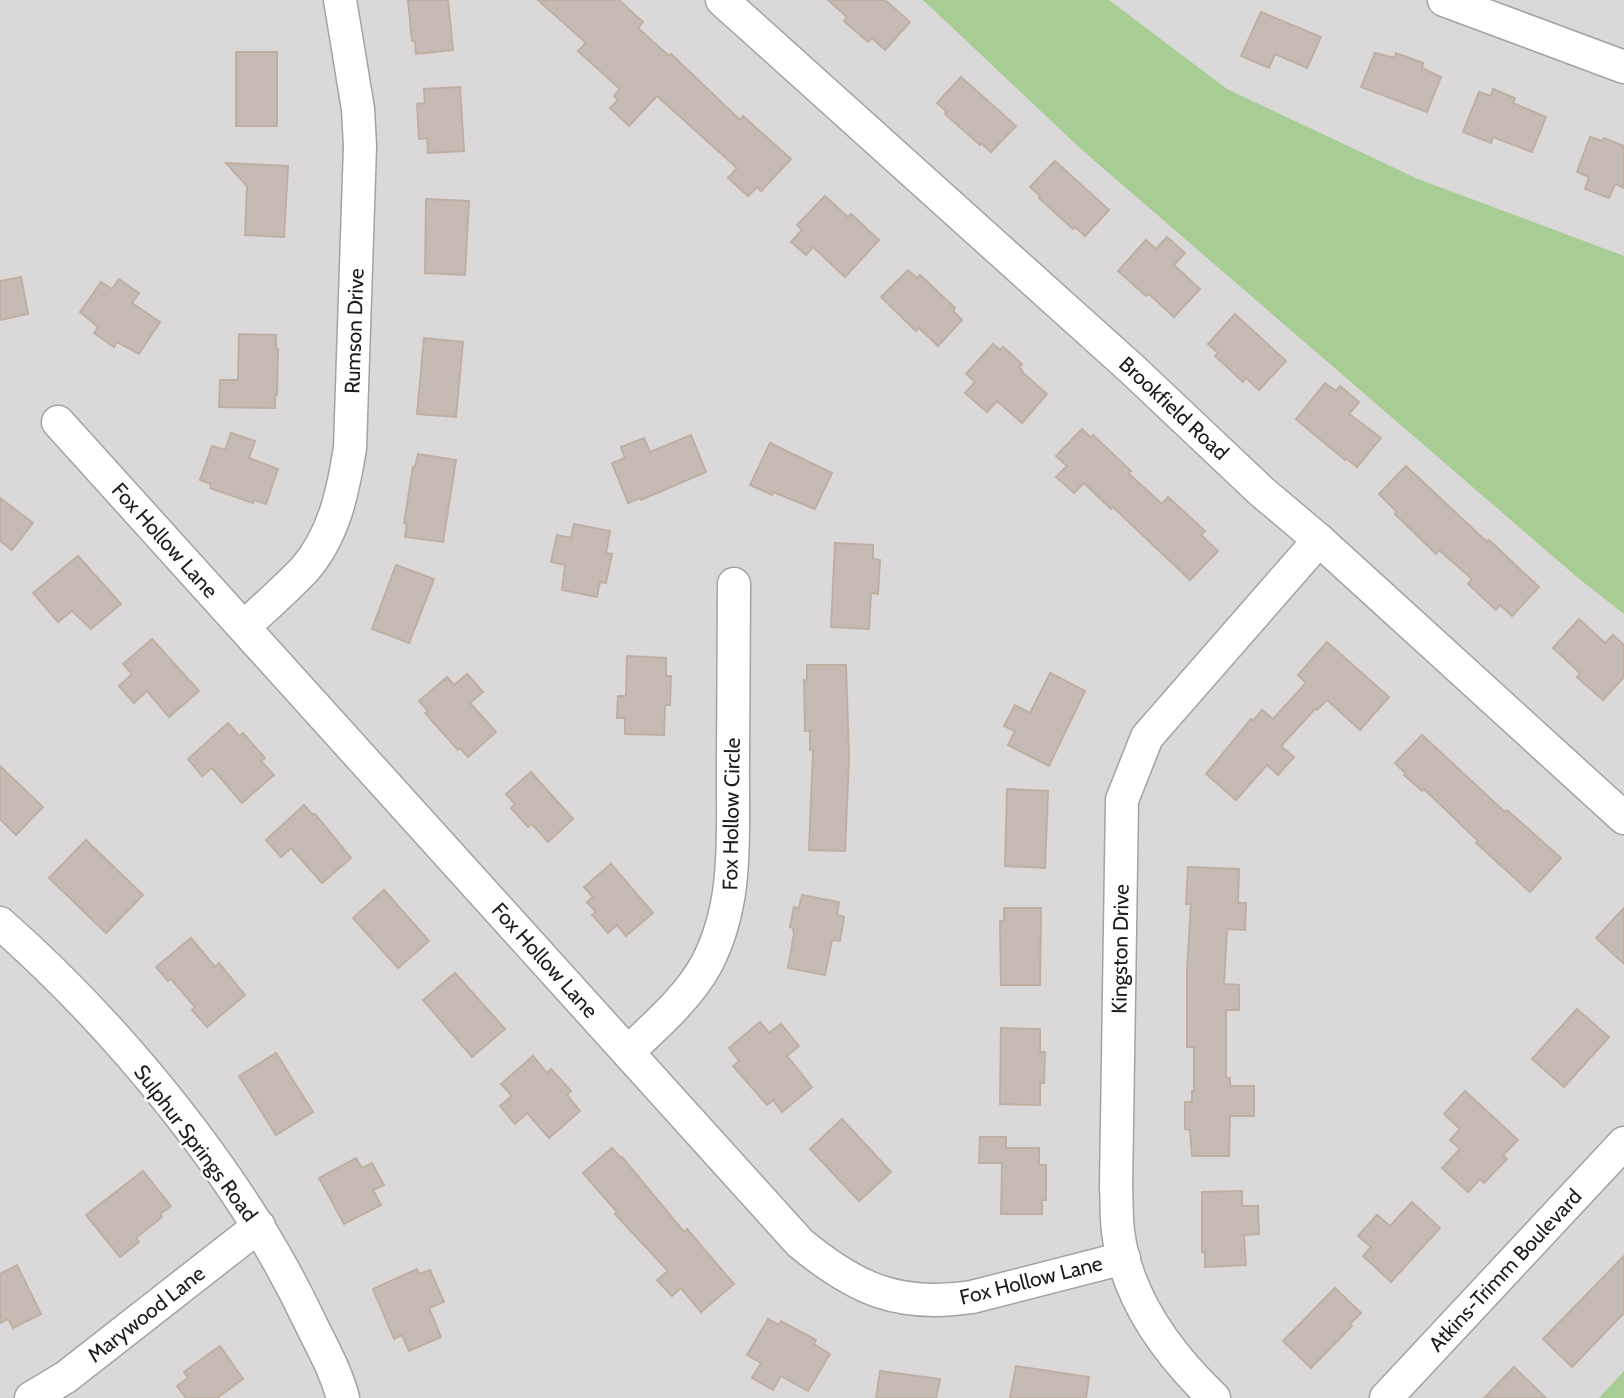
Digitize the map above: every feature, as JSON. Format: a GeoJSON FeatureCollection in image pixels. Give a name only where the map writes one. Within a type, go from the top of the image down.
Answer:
{"type":"FeatureCollection","features":[{"type":"Feature","properties":{"kind":"street","name":"Rumson Drive"},"geometry":{"type":"LineString","coordinates":[[244,627],[305,569],[325,539],[338,510],[347,470],[350,448],[360,146],[358,109],[340,0]]}},
{"type":"Feature","properties":{"kind":"street","name":"Brookfield Road"},"geometry":{"type":"LineString","coordinates":[[722,0],[1624,818]]}},
{"type":"Feature","properties":{"kind":"street"},"geometry":{"type":"LineString","coordinates":[[1456,2],[1624,68]]}},
{"type":"Feature","properties":{"kind":"street","name":"Fox Hollow Lane"},"geometry":{"type":"LineString","coordinates":[[58,422],[800,1243],[832,1269],[890,1296],[925,1301],[952,1300],[1124,1258]]}},
{"type":"Feature","properties":{"kind":"street","name":"Kingston Drive"},"geometry":{"type":"LineString","coordinates":[[1214,1398],[1184,1369],[1144,1311],[1124,1258],[1118,1231],[1116,1187],[1122,800],[1147,737],[1319,540]]}},
{"type":"Feature","properties":{"kind":"street","name":"Fox Hollow Circle"},"geometry":{"type":"LineString","coordinates":[[628,1052],[677,1005],[705,966],[724,922],[732,870],[734,584]]}},
{"type":"Feature","properties":{"kind":"street","name":"Sulphur Springs Road"},"geometry":{"type":"LineString","coordinates":[[0,923],[106,1029],[198,1140],[259,1226],[292,1283],[344,1398]]}},
{"type":"Feature","properties":{"kind":"street","name":"Atkins-Trimm Boulevard"},"geometry":{"type":"LineString","coordinates":[[1386,1398],[1624,1143]]}},
{"type":"Feature","properties":{"kind":"street","name":"Marywood Lane"},"geometry":{"type":"LineString","coordinates":[[30,1398],[66,1377],[259,1226]]}},
{"type":"Feature","properties":{"kind":"shaded area"},"geometry":{"type":"Polygon","coordinates":[[[0,0],[1624,0],[1624,1398],[0,1398],[0,0]]]}},
{"type":"Feature","properties":{"kind":"green space"},"geometry":{"type":"Polygon","coordinates":[[[923,0],[1109,0],[1227,89],[1418,179],[1624,256],[1624,614],[1578,578],[1082,150],[923,0]]]}},
{"type":"Feature","properties":{"kind":"green space"},"geometry":{"type":"Polygon","coordinates":[[[1624,1371],[1624,1398],[1599,1398],[1624,1371]]]}},
{"type":"Feature","properties":{"kind":"building"},"geometry":{"type":"Polygon","coordinates":[[[408,0],[448,0],[453,50],[416,54],[408,0]]]}},
{"type":"Feature","properties":{"kind":"building"},"geometry":{"type":"Polygon","coordinates":[[[538,0],[619,0],[643,22],[638,28],[669,56],[671,54],[740,120],[743,116],[791,159],[761,191],[757,187],[748,196],[728,178],[737,168],[657,96],[629,126],[610,108],[618,100],[614,96],[620,89],[578,51],[586,43],[538,0]]]}},
{"type":"Feature","properties":{"kind":"building"},"geometry":{"type":"Polygon","coordinates":[[[828,0],[885,0],[910,22],[885,50],[872,38],[868,42],[844,21],[847,17],[828,0]]]}},
{"type":"Feature","properties":{"kind":"building"},"geometry":{"type":"Polygon","coordinates":[[[1261,12],[1321,37],[1307,68],[1275,54],[1269,68],[1241,56],[1261,12]]]}},
{"type":"Feature","properties":{"kind":"building"},"geometry":{"type":"Polygon","coordinates":[[[236,52],[277,52],[277,126],[236,126],[236,52]]]}},
{"type":"Feature","properties":{"kind":"building"},"geometry":{"type":"Polygon","coordinates":[[[1375,53],[1395,58],[1396,53],[1423,63],[1422,68],[1441,77],[1427,112],[1361,87],[1375,53]]]}},
{"type":"Feature","properties":{"kind":"building"},"geometry":{"type":"Polygon","coordinates":[[[961,77],[1016,126],[991,152],[945,114],[947,112],[937,103],[961,77]]]}},
{"type":"Feature","properties":{"kind":"building"},"geometry":{"type":"Polygon","coordinates":[[[460,87],[464,151],[428,153],[427,138],[419,139],[417,104],[425,103],[424,89],[460,87]]]}},
{"type":"Feature","properties":{"kind":"building"},"geometry":{"type":"Polygon","coordinates":[[[1493,89],[1515,98],[1513,103],[1546,117],[1532,152],[1493,137],[1491,143],[1463,132],[1479,92],[1491,96],[1493,89]]]}},
{"type":"Feature","properties":{"kind":"building"},"geometry":{"type":"Polygon","coordinates":[[[1590,137],[1603,141],[1604,138],[1624,146],[1624,188],[1615,184],[1609,198],[1585,189],[1589,177],[1577,172],[1590,137]]]}},
{"type":"Feature","properties":{"kind":"building"},"geometry":{"type":"Polygon","coordinates":[[[1055,161],[1109,210],[1085,236],[1075,227],[1073,229],[1030,187],[1055,161]]]}},
{"type":"Feature","properties":{"kind":"building"},"geometry":{"type":"Polygon","coordinates":[[[226,163],[288,166],[284,237],[245,235],[247,186],[226,163]]]}},
{"type":"Feature","properties":{"kind":"building"},"geometry":{"type":"Polygon","coordinates":[[[825,196],[848,217],[851,214],[879,240],[845,277],[813,247],[806,255],[791,242],[802,230],[797,225],[825,196]]]}},
{"type":"Feature","properties":{"kind":"building"},"geometry":{"type":"Polygon","coordinates":[[[426,199],[469,201],[465,275],[425,273],[426,199]]]}},
{"type":"Feature","properties":{"kind":"building"},"geometry":{"type":"Polygon","coordinates":[[[1167,237],[1185,253],[1174,265],[1200,289],[1174,317],[1118,271],[1146,240],[1156,249],[1167,237]]]}},
{"type":"Feature","properties":{"kind":"building"},"geometry":{"type":"Polygon","coordinates":[[[908,270],[917,278],[920,275],[955,308],[953,311],[962,320],[938,346],[919,328],[916,331],[881,297],[908,270]]]}},
{"type":"Feature","properties":{"kind":"building"},"geometry":{"type":"Polygon","coordinates":[[[21,277],[28,314],[0,320],[0,281],[21,277]]]}},
{"type":"Feature","properties":{"kind":"building"},"geometry":{"type":"Polygon","coordinates":[[[119,279],[139,293],[132,303],[160,322],[139,354],[117,342],[114,347],[94,333],[98,327],[80,312],[101,282],[112,289],[119,279]]]}},
{"type":"Feature","properties":{"kind":"building"},"geometry":{"type":"Polygon","coordinates":[[[1235,314],[1286,361],[1259,390],[1246,378],[1243,382],[1215,356],[1218,353],[1208,344],[1235,314]]]}},
{"type":"Feature","properties":{"kind":"building"},"geometry":{"type":"Polygon","coordinates":[[[239,334],[276,335],[278,349],[275,408],[219,407],[220,380],[238,380],[239,334]]]}},
{"type":"Feature","properties":{"kind":"building"},"geometry":{"type":"Polygon","coordinates":[[[424,338],[463,342],[456,417],[417,414],[424,338]]]}},
{"type":"Feature","properties":{"kind":"building"},"geometry":{"type":"Polygon","coordinates":[[[993,344],[1000,350],[1003,347],[1022,364],[1019,367],[1021,371],[1047,394],[1022,423],[997,401],[987,412],[965,393],[975,382],[966,374],[993,344]]]}},
{"type":"Feature","properties":{"kind":"building"},"geometry":{"type":"Polygon","coordinates":[[[1325,383],[1336,391],[1340,386],[1359,402],[1349,414],[1381,438],[1357,467],[1296,419],[1325,383]]]}},
{"type":"Feature","properties":{"kind":"building"},"geometry":{"type":"Polygon","coordinates":[[[1082,429],[1090,437],[1093,435],[1131,471],[1128,473],[1162,504],[1168,497],[1205,531],[1201,535],[1218,551],[1190,580],[1084,483],[1074,493],[1056,477],[1067,466],[1056,456],[1082,429]]]}},
{"type":"Feature","properties":{"kind":"building"},"geometry":{"type":"Polygon","coordinates":[[[231,433],[255,441],[249,458],[278,469],[266,504],[254,500],[253,503],[210,488],[211,484],[200,480],[212,446],[225,450],[231,433]]]}},
{"type":"Feature","properties":{"kind":"building"},"geometry":{"type":"Polygon","coordinates":[[[691,435],[706,472],[628,503],[612,463],[625,458],[621,447],[644,438],[650,452],[691,435]]]}},
{"type":"Feature","properties":{"kind":"building"},"geometry":{"type":"Polygon","coordinates":[[[770,443],[832,473],[815,509],[750,485],[770,443]]]}},
{"type":"Feature","properties":{"kind":"building"},"geometry":{"type":"Polygon","coordinates":[[[418,454],[456,460],[443,542],[405,537],[407,524],[404,523],[413,467],[418,454]]]}},
{"type":"Feature","properties":{"kind":"building"},"geometry":{"type":"Polygon","coordinates":[[[1406,466],[1539,587],[1512,616],[1500,605],[1496,610],[1468,584],[1472,579],[1439,550],[1436,554],[1395,514],[1397,512],[1379,494],[1406,466]]]}},
{"type":"Feature","properties":{"kind":"building"},"geometry":{"type":"Polygon","coordinates":[[[0,498],[33,523],[12,550],[0,541],[0,498]]]}},
{"type":"Feature","properties":{"kind":"building"},"geometry":{"type":"Polygon","coordinates":[[[574,524],[610,531],[606,553],[612,554],[606,583],[600,582],[597,597],[562,590],[565,565],[551,562],[557,535],[571,538],[574,524]]]}},
{"type":"Feature","properties":{"kind":"building"},"geometry":{"type":"Polygon","coordinates":[[[835,543],[873,545],[873,559],[880,560],[878,594],[871,593],[869,629],[831,627],[835,543]]]}},
{"type":"Feature","properties":{"kind":"building"},"geometry":{"type":"Polygon","coordinates":[[[78,556],[121,604],[91,629],[72,611],[58,622],[33,593],[78,556]]]}},
{"type":"Feature","properties":{"kind":"building"},"geometry":{"type":"Polygon","coordinates":[[[396,565],[434,579],[409,643],[372,629],[396,565]]]}},
{"type":"Feature","properties":{"kind":"building"},"geometry":{"type":"Polygon","coordinates":[[[1579,619],[1605,643],[1613,635],[1624,645],[1624,677],[1603,700],[1577,677],[1580,673],[1553,648],[1579,619]]]}},
{"type":"Feature","properties":{"kind":"building"},"geometry":{"type":"Polygon","coordinates":[[[152,639],[199,691],[169,717],[147,691],[134,703],[119,686],[132,674],[123,664],[152,639]]]}},
{"type":"Feature","properties":{"kind":"building"},"geometry":{"type":"Polygon","coordinates":[[[1327,642],[1389,697],[1360,730],[1327,700],[1315,709],[1281,746],[1294,757],[1278,775],[1267,765],[1236,800],[1206,774],[1251,719],[1253,721],[1262,710],[1273,719],[1306,683],[1298,675],[1327,642]]]}},
{"type":"Feature","properties":{"kind":"building"},"geometry":{"type":"Polygon","coordinates":[[[627,656],[666,658],[666,676],[671,676],[670,705],[665,705],[664,735],[625,734],[625,718],[617,718],[618,696],[626,696],[627,656]]]}},
{"type":"Feature","properties":{"kind":"building"},"geometry":{"type":"Polygon","coordinates":[[[807,665],[846,665],[849,758],[845,851],[809,850],[813,750],[810,750],[810,731],[805,731],[804,680],[807,680],[807,665]]]}},
{"type":"Feature","properties":{"kind":"building"},"geometry":{"type":"Polygon","coordinates":[[[1050,673],[1085,691],[1049,766],[1008,745],[1015,731],[1004,726],[1015,705],[1030,713],[1050,673]]]}},
{"type":"Feature","properties":{"kind":"building"},"geometry":{"type":"Polygon","coordinates":[[[467,674],[483,692],[470,703],[496,732],[468,757],[460,748],[458,750],[425,713],[428,711],[419,701],[447,677],[454,685],[467,674]]]}},
{"type":"Feature","properties":{"kind":"building"},"geometry":{"type":"Polygon","coordinates":[[[228,723],[239,736],[243,733],[265,758],[261,761],[274,775],[242,803],[212,768],[202,776],[188,759],[228,723]]]}},
{"type":"Feature","properties":{"kind":"building"},"geometry":{"type":"Polygon","coordinates":[[[1422,735],[1505,812],[1507,810],[1561,858],[1530,892],[1476,843],[1478,841],[1424,789],[1422,791],[1404,775],[1395,763],[1422,735]]]}},
{"type":"Feature","properties":{"kind":"building"},"geometry":{"type":"Polygon","coordinates":[[[0,766],[43,807],[16,835],[0,819],[0,766]]]}},
{"type":"Feature","properties":{"kind":"building"},"geometry":{"type":"Polygon","coordinates":[[[531,772],[573,819],[548,842],[532,824],[528,827],[511,808],[515,804],[506,794],[531,772]]]}},
{"type":"Feature","properties":{"kind":"building"},"geometry":{"type":"Polygon","coordinates":[[[1007,789],[1048,791],[1045,868],[1005,866],[1007,789]]]}},
{"type":"Feature","properties":{"kind":"building"},"geometry":{"type":"Polygon","coordinates":[[[304,805],[315,814],[351,858],[322,883],[291,848],[281,857],[266,840],[304,805]]]}},
{"type":"Feature","properties":{"kind":"building"},"geometry":{"type":"Polygon","coordinates":[[[86,840],[143,895],[106,933],[49,878],[86,840]]]}},
{"type":"Feature","properties":{"kind":"building"},"geometry":{"type":"Polygon","coordinates":[[[611,864],[653,913],[626,936],[617,925],[608,933],[592,915],[596,912],[587,902],[593,897],[584,887],[611,864]]]}},
{"type":"Feature","properties":{"kind":"building"},"geometry":{"type":"Polygon","coordinates":[[[1188,867],[1239,869],[1238,903],[1246,903],[1245,930],[1227,929],[1224,984],[1239,985],[1239,1010],[1226,1010],[1226,1078],[1230,1078],[1230,1086],[1254,1086],[1254,1116],[1230,1116],[1229,1156],[1192,1156],[1190,1130],[1185,1129],[1185,1102],[1192,1102],[1194,1091],[1194,1047],[1187,1047],[1187,969],[1191,904],[1186,904],[1188,867]]]}},
{"type":"Feature","properties":{"kind":"building"},"geometry":{"type":"Polygon","coordinates":[[[384,890],[429,941],[398,968],[353,918],[384,890]]]}},
{"type":"Feature","properties":{"kind":"building"},"geometry":{"type":"Polygon","coordinates":[[[802,895],[839,902],[837,915],[844,917],[840,941],[832,940],[825,975],[788,968],[794,934],[793,928],[790,927],[794,907],[799,908],[802,895]]]}},
{"type":"Feature","properties":{"kind":"building"},"geometry":{"type":"Polygon","coordinates":[[[1004,908],[1041,908],[1040,985],[1001,985],[1000,921],[1004,921],[1004,908]]]}},
{"type":"Feature","properties":{"kind":"building"},"geometry":{"type":"Polygon","coordinates":[[[1624,908],[1624,964],[1596,938],[1624,908]]]}},
{"type":"Feature","properties":{"kind":"building"},"geometry":{"type":"Polygon","coordinates":[[[191,938],[215,967],[219,963],[245,995],[207,1027],[192,1010],[195,1007],[171,979],[168,981],[156,967],[191,938]]]}},
{"type":"Feature","properties":{"kind":"building"},"geometry":{"type":"Polygon","coordinates":[[[455,973],[505,1029],[472,1057],[423,1000],[455,973]]]}},
{"type":"Feature","properties":{"kind":"building"},"geometry":{"type":"Polygon","coordinates":[[[1577,1009],[1609,1037],[1564,1087],[1532,1059],[1577,1009]]]}},
{"type":"Feature","properties":{"kind":"building"},"geometry":{"type":"Polygon","coordinates":[[[760,1022],[769,1033],[781,1024],[799,1046],[787,1056],[812,1087],[782,1112],[773,1100],[767,1105],[733,1066],[739,1061],[729,1048],[760,1022]]]}},
{"type":"Feature","properties":{"kind":"building"},"geometry":{"type":"Polygon","coordinates":[[[1001,1028],[1040,1029],[1040,1052],[1045,1052],[1040,1105],[1000,1104],[1001,1028]]]}},
{"type":"Feature","properties":{"kind":"building"},"geometry":{"type":"Polygon","coordinates":[[[276,1053],[313,1112],[276,1135],[239,1076],[276,1053]]]}},
{"type":"Feature","properties":{"kind":"building"},"geometry":{"type":"Polygon","coordinates":[[[533,1056],[547,1073],[551,1069],[571,1091],[567,1095],[580,1111],[549,1138],[527,1113],[515,1124],[500,1106],[512,1096],[501,1084],[533,1056]]]}},
{"type":"Feature","properties":{"kind":"building"},"geometry":{"type":"Polygon","coordinates":[[[1465,1091],[1518,1140],[1503,1155],[1507,1159],[1484,1183],[1480,1179],[1468,1192],[1442,1168],[1460,1149],[1450,1140],[1460,1129],[1444,1114],[1465,1091]]]}},
{"type":"Feature","properties":{"kind":"building"},"geometry":{"type":"Polygon","coordinates":[[[842,1119],[891,1172],[859,1201],[810,1149],[842,1119]]]}},
{"type":"Feature","properties":{"kind":"building"},"geometry":{"type":"Polygon","coordinates":[[[980,1137],[1006,1137],[1006,1148],[1039,1148],[1039,1165],[1046,1165],[1046,1200],[1042,1200],[1042,1214],[1001,1214],[1002,1163],[979,1163],[980,1137]]]}},
{"type":"Feature","properties":{"kind":"building"},"geometry":{"type":"Polygon","coordinates":[[[612,1148],[684,1232],[687,1229],[734,1284],[701,1312],[681,1288],[672,1296],[657,1280],[668,1271],[615,1214],[617,1212],[583,1173],[612,1148]]]}},
{"type":"Feature","properties":{"kind":"building"},"geometry":{"type":"Polygon","coordinates":[[[356,1158],[362,1168],[372,1163],[384,1185],[373,1190],[381,1205],[344,1224],[319,1178],[356,1158]]]}},
{"type":"Feature","properties":{"kind":"building"},"geometry":{"type":"Polygon","coordinates":[[[143,1171],[171,1206],[136,1238],[139,1242],[120,1257],[86,1215],[143,1171]]]}},
{"type":"Feature","properties":{"kind":"building"},"geometry":{"type":"Polygon","coordinates":[[[1242,1191],[1242,1206],[1258,1206],[1259,1234],[1244,1235],[1246,1265],[1205,1267],[1205,1252],[1202,1252],[1202,1192],[1242,1191]]]}},
{"type":"Feature","properties":{"kind":"building"},"geometry":{"type":"Polygon","coordinates":[[[1412,1202],[1440,1228],[1391,1282],[1363,1256],[1371,1247],[1358,1236],[1377,1215],[1390,1226],[1412,1202]]]}},
{"type":"Feature","properties":{"kind":"building"},"geometry":{"type":"Polygon","coordinates":[[[1624,1256],[1624,1313],[1572,1367],[1543,1339],[1624,1256]]]}},
{"type":"Feature","properties":{"kind":"building"},"geometry":{"type":"Polygon","coordinates":[[[17,1265],[41,1314],[13,1328],[8,1319],[0,1323],[0,1274],[17,1265]]]}},
{"type":"Feature","properties":{"kind":"building"},"geometry":{"type":"Polygon","coordinates":[[[417,1269],[419,1274],[430,1270],[444,1302],[429,1308],[441,1337],[409,1351],[402,1335],[394,1339],[373,1289],[417,1269]]]}},
{"type":"Feature","properties":{"kind":"building"},"geometry":{"type":"Polygon","coordinates":[[[1335,1288],[1361,1313],[1311,1368],[1283,1341],[1335,1288]]]}},
{"type":"Feature","properties":{"kind":"building"},"geometry":{"type":"Polygon","coordinates":[[[768,1319],[779,1325],[781,1321],[816,1340],[814,1344],[830,1354],[808,1391],[781,1376],[773,1390],[752,1378],[761,1363],[747,1355],[768,1319]]]}},
{"type":"Feature","properties":{"kind":"building"},"geometry":{"type":"Polygon","coordinates":[[[220,1346],[243,1379],[217,1398],[186,1398],[177,1386],[188,1378],[184,1372],[220,1346]]]}},
{"type":"Feature","properties":{"kind":"building"},"geometry":{"type":"Polygon","coordinates":[[[1016,1366],[1089,1377],[1086,1398],[1010,1398],[1016,1366]]]}},
{"type":"Feature","properties":{"kind":"building"},"geometry":{"type":"Polygon","coordinates":[[[1514,1367],[1546,1398],[1484,1398],[1514,1367]]]}},
{"type":"Feature","properties":{"kind":"building"},"geometry":{"type":"Polygon","coordinates":[[[880,1371],[940,1379],[936,1398],[876,1398],[880,1371]]]}}]}
